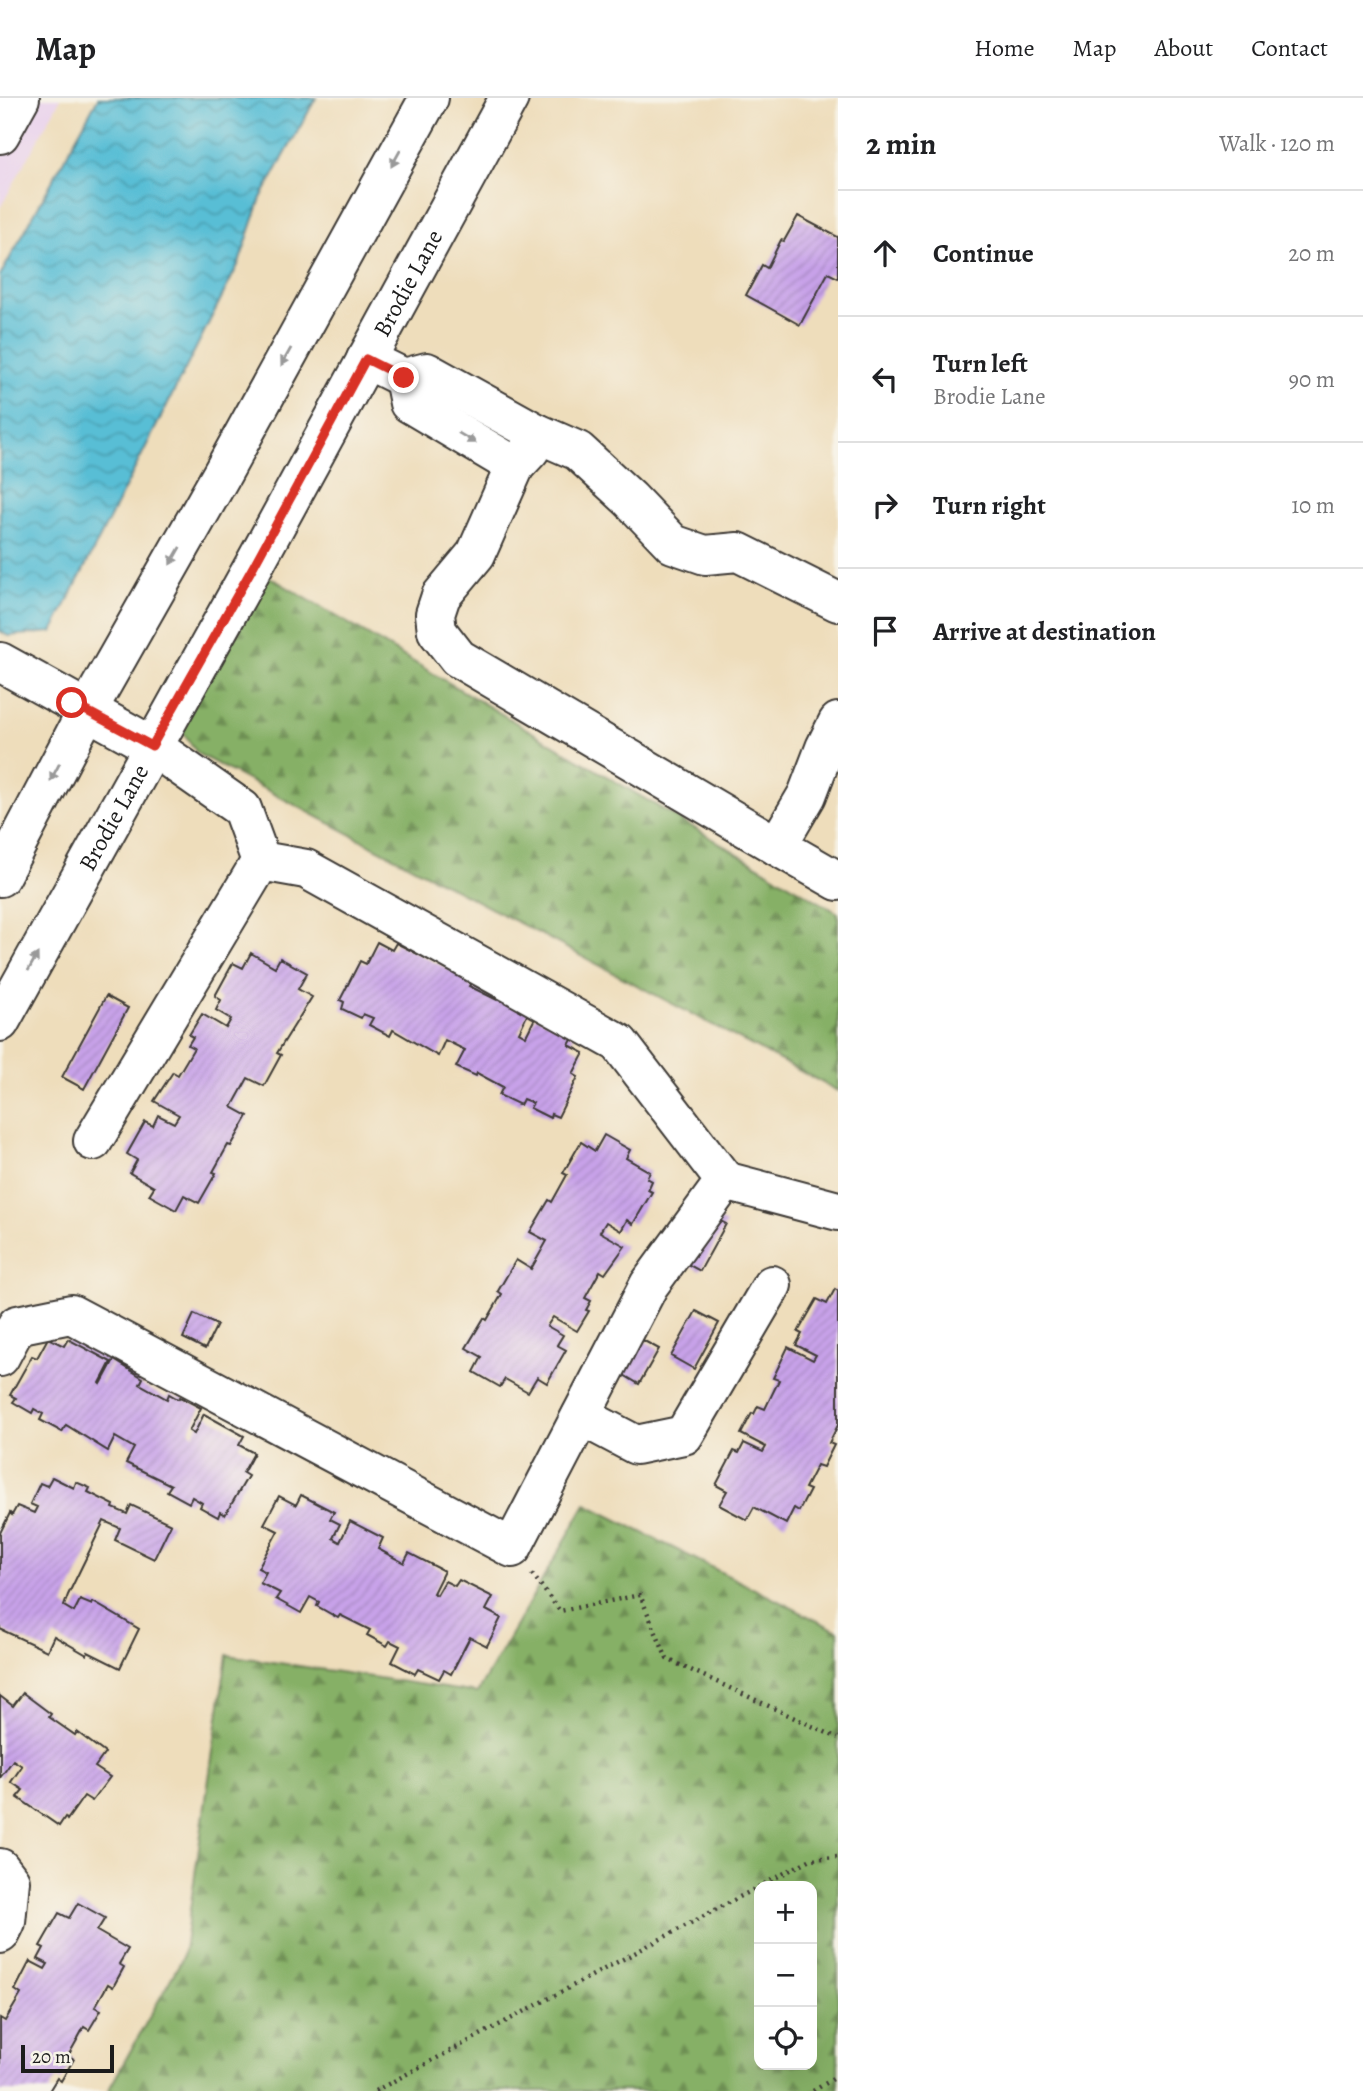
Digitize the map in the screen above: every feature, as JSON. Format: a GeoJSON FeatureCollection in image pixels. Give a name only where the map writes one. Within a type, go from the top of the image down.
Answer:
{"type":"FeatureCollection","features":[{"type":"Feature","properties":{"kind":"main road"},"geometry":{"type":"LineString","coordinates":[[0,134],[20,98]]}},
{"type":"Feature","properties":{"kind":"main road"},"geometry":{"type":"LineString","coordinates":[[0,877],[87,711],[223,472],[429,98]]}},
{"type":"Feature","properties":{"kind":"main road","name":"Brodie Lane"},"geometry":{"type":"LineString","coordinates":[[0,1022],[509,98]]}},
{"type":"Feature","properties":{"kind":"main road"},"geometry":{"type":"LineString","coordinates":[[366,359],[404,378],[409,403],[444,403],[537,433],[578,451],[673,544],[705,555],[738,552],[838,602]]}},
{"type":"Feature","properties":{"kind":"main road"},"geometry":{"type":"LineString","coordinates":[[444,403],[515,466]]}},
{"type":"Feature","properties":{"kind":"main road"},"geometry":{"type":"LineString","coordinates":[[537,433],[530,450],[515,466],[476,554],[440,596],[435,614],[437,631],[458,658],[838,881]]}},
{"type":"Feature","properties":{"kind":"main road"},"geometry":{"type":"LineString","coordinates":[[0,663],[152,746],[242,808],[261,861]]}},
{"type":"Feature","properties":{"kind":"main road"},"geometry":{"type":"LineString","coordinates":[[777,846],[807,795],[838,722]]}},
{"type":"Feature","properties":{"kind":"main road"},"geometry":{"type":"LineString","coordinates":[[93,1141],[261,861]]}},
{"type":"Feature","properties":{"kind":"main road"},"geometry":{"type":"LineString","coordinates":[[261,861],[306,869],[619,1043],[725,1181],[838,1211]]}},
{"type":"Feature","properties":{"kind":"main road"},"geometry":{"type":"LineString","coordinates":[[0,1357],[17,1325],[71,1314],[512,1548],[649,1285],[725,1181]]}},
{"type":"Feature","properties":{"kind":"main road"},"geometry":{"type":"LineString","coordinates":[[581,1416],[636,1445],[684,1435],[772,1285]]}},
{"type":"Feature","properties":{"kind":"main road"},"geometry":{"type":"LineString","coordinates":[[0,1868],[10,1881],[6,1922],[0,1934]]}},
{"type":"Feature","properties":{"kind":"path"},"geometry":{"type":"LineString","coordinates":[[512,1548],[560,1611],[640,1595],[667,1659],[838,1738]]}},
{"type":"Feature","properties":{"kind":"path"},"geometry":{"type":"LineString","coordinates":[[375,2091],[811,1859],[838,1857]]}},
{"type":"Feature","properties":{"kind":"path"},"geometry":{"type":"LineString","coordinates":[[813,2091],[838,2076]]}},
{"type":"Feature","properties":{"kind":"shaded area"},"geometry":{"type":"Polygon","coordinates":[[[0,98],[61,98],[0,208],[0,98]]]}},
{"type":"Feature","properties":{"kind":"green space"},"geometry":{"type":"Polygon","coordinates":[[[253,567],[838,913],[838,1091],[198,754],[170,715],[253,567]]]}},
{"type":"Feature","properties":{"kind":"green space"},"geometry":{"type":"Polygon","coordinates":[[[586,1504],[838,1631],[838,2091],[108,2091],[183,1957],[227,1655],[477,1693],[586,1504]]]}},
{"type":"Feature","properties":{"kind":"water"},"geometry":{"type":"Polygon","coordinates":[[[98,98],[316,98],[261,198],[239,263],[52,632],[8,636],[0,631],[0,276],[98,98]]]}},
{"type":"Feature","properties":{"kind":"building"},"geometry":{"type":"Polygon","coordinates":[[[798,216],[838,237],[838,278],[828,273],[800,325],[746,295],[762,265],[767,268],[781,240],[784,241],[798,216]]]}},
{"type":"Feature","properties":{"kind":"building"},"geometry":{"type":"Polygon","coordinates":[[[377,942],[392,950],[396,943],[472,981],[469,986],[497,1000],[500,996],[530,1009],[519,1032],[526,1036],[536,1016],[574,1036],[569,1045],[584,1053],[573,1074],[578,1077],[558,1117],[551,1114],[550,1118],[530,1108],[533,1103],[523,1099],[520,1105],[499,1095],[503,1087],[477,1073],[476,1076],[456,1067],[465,1050],[445,1040],[438,1056],[393,1030],[390,1036],[369,1025],[373,1018],[363,1014],[361,1018],[342,1009],[344,1002],[340,1000],[360,961],[366,964],[377,942]]]}},
{"type":"Feature","properties":{"kind":"building"},"geometry":{"type":"Polygon","coordinates":[[[251,953],[275,967],[280,958],[307,973],[298,989],[312,997],[277,1053],[281,1055],[264,1086],[248,1078],[232,1107],[248,1116],[231,1146],[228,1145],[199,1203],[184,1195],[176,1210],[149,1195],[154,1187],[130,1173],[137,1160],[127,1154],[145,1122],[153,1126],[158,1115],[174,1123],[179,1115],[154,1101],[173,1072],[178,1075],[194,1048],[188,1045],[193,1037],[189,1035],[202,1014],[226,1028],[231,1019],[216,1010],[221,1000],[215,996],[233,963],[243,968],[251,953]]]}},
{"type":"Feature","properties":{"kind":"building"},"geometry":{"type":"Polygon","coordinates":[[[106,996],[128,1008],[84,1089],[62,1077],[106,996]]]}},
{"type":"Feature","properties":{"kind":"building"},"geometry":{"type":"Polygon","coordinates":[[[604,1135],[630,1150],[626,1158],[650,1172],[647,1178],[652,1181],[648,1190],[652,1192],[633,1224],[627,1220],[621,1231],[606,1222],[600,1232],[625,1246],[605,1274],[600,1271],[585,1298],[591,1301],[586,1310],[589,1311],[577,1331],[553,1317],[547,1326],[563,1335],[557,1345],[566,1350],[547,1383],[537,1377],[528,1392],[505,1379],[500,1387],[474,1372],[482,1357],[466,1348],[502,1294],[498,1291],[516,1260],[531,1269],[547,1241],[530,1232],[549,1200],[552,1202],[567,1175],[563,1173],[581,1142],[595,1151],[604,1135]]]}},
{"type":"Feature","properties":{"kind":"building"},"geometry":{"type":"Polygon","coordinates":[[[703,1212],[726,1224],[700,1271],[678,1259],[703,1212]]]}},
{"type":"Feature","properties":{"kind":"building"},"geometry":{"type":"Polygon","coordinates":[[[835,1289],[838,1291],[838,1425],[829,1443],[834,1445],[823,1467],[817,1465],[805,1488],[810,1490],[799,1511],[794,1508],[786,1524],[754,1507],[747,1520],[719,1505],[727,1491],[716,1485],[734,1451],[739,1453],[744,1443],[763,1452],[766,1447],[741,1434],[758,1406],[765,1409],[779,1380],[773,1378],[788,1347],[813,1360],[816,1355],[796,1345],[802,1334],[798,1332],[817,1299],[827,1304],[835,1289]]]}},
{"type":"Feature","properties":{"kind":"building"},"geometry":{"type":"Polygon","coordinates":[[[696,1311],[719,1323],[694,1369],[671,1356],[696,1311]]]}},
{"type":"Feature","properties":{"kind":"building"},"geometry":{"type":"Polygon","coordinates":[[[194,1314],[217,1325],[205,1349],[183,1338],[194,1314]]]}},
{"type":"Feature","properties":{"kind":"building"},"geometry":{"type":"Polygon","coordinates":[[[637,1337],[659,1349],[639,1384],[617,1371],[637,1337]]]}},
{"type":"Feature","properties":{"kind":"building"},"geometry":{"type":"Polygon","coordinates":[[[48,1338],[64,1346],[68,1339],[111,1362],[101,1384],[114,1360],[143,1378],[140,1384],[167,1399],[169,1394],[201,1408],[189,1431],[194,1434],[204,1414],[244,1436],[239,1445],[254,1453],[243,1473],[248,1476],[225,1515],[220,1512],[218,1517],[200,1507],[202,1503],[192,1497],[189,1503],[167,1491],[171,1485],[126,1463],[134,1448],[115,1437],[108,1451],[66,1425],[62,1432],[40,1420],[43,1414],[34,1409],[32,1413],[13,1402],[16,1398],[10,1395],[32,1356],[37,1358],[48,1338]]]}},
{"type":"Feature","properties":{"kind":"building"},"geometry":{"type":"Polygon","coordinates":[[[52,1477],[74,1488],[76,1482],[90,1488],[88,1492],[127,1514],[131,1505],[171,1524],[154,1559],[115,1540],[120,1528],[104,1521],[64,1606],[74,1612],[80,1600],[92,1605],[93,1602],[139,1629],[120,1668],[88,1652],[87,1655],[54,1636],[47,1651],[0,1629],[0,1533],[10,1513],[12,1515],[17,1506],[34,1513],[37,1507],[30,1504],[40,1483],[47,1486],[52,1477]]]}},
{"type":"Feature","properties":{"kind":"building"},"geometry":{"type":"Polygon","coordinates":[[[301,1495],[334,1512],[330,1519],[340,1524],[333,1538],[340,1542],[350,1521],[383,1538],[378,1549],[404,1563],[409,1553],[444,1571],[433,1593],[437,1595],[445,1581],[455,1586],[459,1580],[493,1597],[486,1610],[501,1618],[487,1646],[470,1637],[451,1674],[444,1670],[439,1679],[418,1669],[415,1674],[392,1662],[400,1646],[390,1641],[387,1646],[367,1635],[370,1630],[340,1615],[338,1618],[317,1606],[319,1602],[310,1597],[301,1613],[276,1599],[280,1593],[260,1583],[266,1572],[258,1568],[278,1531],[264,1524],[279,1496],[296,1505],[301,1495]]]}},
{"type":"Feature","properties":{"kind":"building"},"geometry":{"type":"Polygon","coordinates":[[[23,1693],[51,1714],[49,1717],[75,1735],[77,1732],[105,1753],[95,1767],[110,1777],[92,1801],[84,1796],[67,1820],[65,1817],[59,1826],[17,1797],[23,1790],[11,1782],[22,1766],[13,1760],[0,1778],[0,1696],[13,1706],[23,1693]]]}},
{"type":"Feature","properties":{"kind":"building"},"geometry":{"type":"Polygon","coordinates":[[[78,1903],[105,1918],[97,1931],[128,1949],[119,1964],[124,1967],[113,1987],[108,1984],[95,2007],[101,2010],[89,2030],[84,2027],[68,2056],[74,2059],[61,2081],[57,2078],[49,2091],[0,2091],[0,2018],[5,2021],[21,1994],[15,1990],[30,1961],[45,1969],[48,1964],[38,1959],[44,1948],[40,1946],[59,1913],[69,1918],[78,1903]]]}},
{"type":"Feature","properties":{"kind":"route"},"geometry":{"type":"LineString","coordinates":[[72,703],[152,746],[366,359],[404,378]]}}]}
